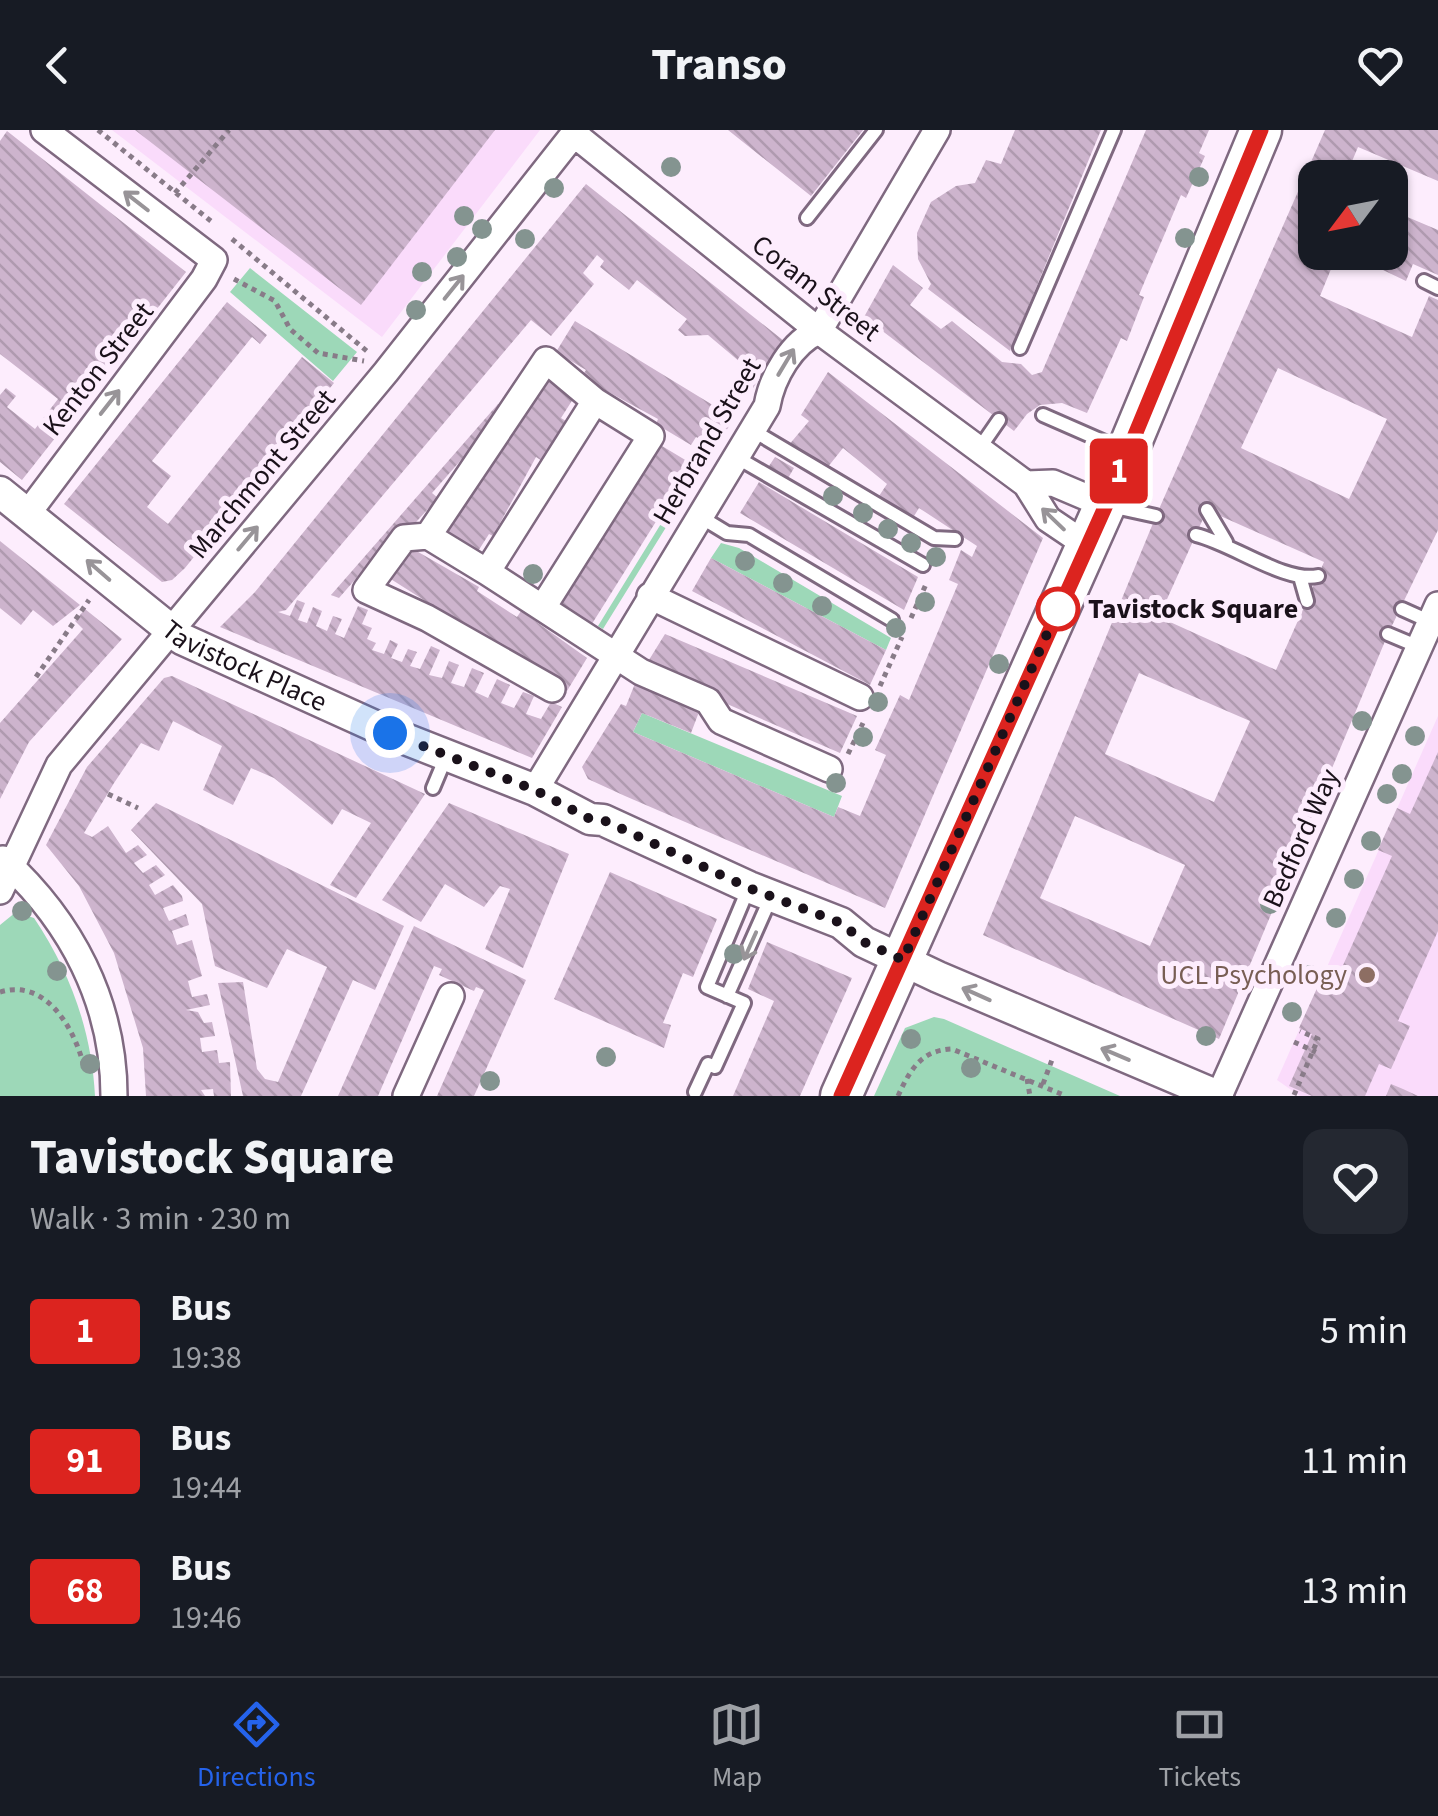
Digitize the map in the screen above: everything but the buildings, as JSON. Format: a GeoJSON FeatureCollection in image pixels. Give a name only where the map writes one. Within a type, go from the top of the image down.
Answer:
{"type":"FeatureCollection","features":[{"type":"Feature","properties":{"kind":"main road"},"geometry":{"type":"LineString","coordinates":[[841,1096],[1106,505],[1261,130]]}},
{"type":"Feature","properties":{"kind":"street"},"geometry":{"type":"LineString","coordinates":[[44,130],[222,268]]}},
{"type":"Feature","properties":{"kind":"street","name":"Herbrand Street"},"geometry":{"type":"LineString","coordinates":[[535,790],[767,406],[769,390],[800,338],[819,331],[936,130]]}},
{"type":"Feature","properties":{"kind":"street","name":"Coram Street"},"geometry":{"type":"LineString","coordinates":[[576,132],[819,331],[1026,484],[1048,519],[1088,546]]}},
{"type":"Feature","properties":{"kind":"street","name":"Marchmont Street"},"geometry":{"type":"LineString","coordinates":[[0,891],[6,862],[59,766],[386,372],[576,132]]}},
{"type":"Feature","properties":{"kind":"street","name":"Kenton Street"},"geometry":{"type":"LineString","coordinates":[[28,513],[222,268]]}},
{"type":"Feature","properties":{"kind":"street"},"geometry":{"type":"LineString","coordinates":[[428,536],[546,360],[595,401],[651,436],[543,606]]}},
{"type":"Feature","properties":{"kind":"street"},"geometry":{"type":"LineString","coordinates":[[487,572],[595,401]]}},
{"type":"Feature","properties":{"kind":"street","name":"Coram Street"},"geometry":{"type":"LineString","coordinates":[[1026,484],[1053,483],[1106,505]]}},
{"type":"Feature","properties":{"kind":"street","name":"Tavistock Place"},"geometry":{"type":"LineString","coordinates":[[0,492],[170,630],[213,655],[446,757],[535,790],[581,815],[603,820],[760,892],[841,923],[864,942],[903,960]]}},
{"type":"Feature","properties":{"kind":"street"},"geometry":{"type":"LineString","coordinates":[[552,689],[428,618],[366,590],[404,538],[428,536],[543,606],[614,655],[708,701],[721,721],[829,768]]}},
{"type":"Feature","properties":{"kind":"street"},"geometry":{"type":"LineString","coordinates":[[650,596],[868,702]]}},
{"type":"Feature","properties":{"kind":"street","name":"Bedford Way"},"geometry":{"type":"LineString","coordinates":[[1219,1096],[1434,613]]}},
{"type":"Feature","properties":{"kind":"street"},"geometry":{"type":"LineString","coordinates":[[6,862],[62,923],[89,974],[110,1050],[114,1096]]}},
{"type":"Feature","properties":{"kind":"street"},"geometry":{"type":"LineString","coordinates":[[903,960],[1219,1096]]}},
{"type":"Feature","properties":{"kind":"street"},"geometry":{"type":"LineString","coordinates":[[406,1096],[451,996]]}},
{"type":"Feature","properties":{"kind":"lane"},"geometry":{"type":"LineString","coordinates":[[807,218],[876,130]]}},
{"type":"Feature","properties":{"kind":"lane"},"geometry":{"type":"LineString","coordinates":[[1020,348],[1114,130]]}},
{"type":"Feature","properties":{"kind":"lane"},"geometry":{"type":"LineString","coordinates":[[1424,281],[1438,288]]}},
{"type":"Feature","properties":{"kind":"lane"},"geometry":{"type":"LineString","coordinates":[[1044,414],[1127,452]]}},
{"type":"Feature","properties":{"kind":"lane"},"geometry":{"type":"LineString","coordinates":[[978,449],[1000,420]]}},
{"type":"Feature","properties":{"kind":"lane"},"geometry":{"type":"LineString","coordinates":[[752,430],[934,538],[955,538]]}},
{"type":"Feature","properties":{"kind":"lane"},"geometry":{"type":"LineString","coordinates":[[736,456],[923,565]]}},
{"type":"Feature","properties":{"kind":"lane"},"geometry":{"type":"LineString","coordinates":[[1106,505],[1156,516]]}},
{"type":"Feature","properties":{"kind":"lane"},"geometry":{"type":"LineString","coordinates":[[1207,510],[1226,542]]}},
{"type":"Feature","properties":{"kind":"lane"},"geometry":{"type":"LineString","coordinates":[[699,516],[727,533],[749,535],[892,620]]}},
{"type":"Feature","properties":{"kind":"lane"},"geometry":{"type":"LineString","coordinates":[[1196,535],[1226,542],[1301,580],[1318,576]]}},
{"type":"Feature","properties":{"kind":"lane"},"geometry":{"type":"LineString","coordinates":[[1301,580],[1307,601]]}},
{"type":"Feature","properties":{"kind":"lane"},"geometry":{"type":"LineString","coordinates":[[1402,609],[1434,613]]}},
{"type":"Feature","properties":{"kind":"lane"},"geometry":{"type":"LineString","coordinates":[[1388,634],[1419,647]]}},
{"type":"Feature","properties":{"kind":"lane"},"geometry":{"type":"LineString","coordinates":[[432,788],[446,757]]}},
{"type":"Feature","properties":{"kind":"lane"},"geometry":{"type":"LineString","coordinates":[[728,996],[760,892]]}},
{"type":"Feature","properties":{"kind":"lane"},"geometry":{"type":"LineString","coordinates":[[695,1092],[708,1064],[715,1067],[744,1003],[707,987],[760,892]]}},
{"type":"Feature","properties":{"kind":"path"},"geometry":{"type":"LineString","coordinates":[[98,130],[368,352]]}},
{"type":"Feature","properties":{"kind":"path"},"geometry":{"type":"LineString","coordinates":[[176,192],[228,130]]}},
{"type":"Feature","properties":{"kind":"path"},"geometry":{"type":"LineString","coordinates":[[222,268],[275,300],[290,329],[318,353],[364,360]]}},
{"type":"Feature","properties":{"kind":"path"},"geometry":{"type":"LineString","coordinates":[[829,768],[840,774],[868,702],[932,571],[923,565]]}},
{"type":"Feature","properties":{"kind":"path"},"geometry":{"type":"LineString","coordinates":[[36,677],[91,598]]}},
{"type":"Feature","properties":{"kind":"path"},"geometry":{"type":"LineString","coordinates":[[108,794],[138,808]]}},
{"type":"Feature","properties":{"kind":"path"},"geometry":{"type":"LineString","coordinates":[[0,992],[26,990],[55,1009],[77,1047],[84,1077]]}},
{"type":"Feature","properties":{"kind":"path"},"geometry":{"type":"LineString","coordinates":[[1294,1095],[1320,1040],[1300,1031]]}},
{"type":"Feature","properties":{"kind":"path"},"geometry":{"type":"LineString","coordinates":[[1294,1042],[1316,1052]]}},
{"type":"Feature","properties":{"kind":"path"},"geometry":{"type":"LineString","coordinates":[[898,1096],[916,1062],[945,1049],[962,1050],[1054,1094],[1066,1096]]}},
{"type":"Feature","properties":{"kind":"path"},"geometry":{"type":"LineString","coordinates":[[1042,1086],[1051,1066]]}},
{"type":"Feature","properties":{"kind":"path"},"geometry":{"type":"LineString","coordinates":[[1027,1079],[1030,1096]]}},
{"type":"Feature","properties":{"kind":"shaded area"},"geometry":{"type":"Polygon","coordinates":[[[112,130],[540,130],[382,337],[112,130]]]}},
{"type":"Feature","properties":{"kind":"shaded area"},"geometry":{"type":"Polygon","coordinates":[[[1438,716],[1438,1096],[1300,1096],[1277,1080],[1438,716]]]}},
{"type":"Feature","properties":{"kind":"green space"},"geometry":{"type":"Polygon","coordinates":[[[250,268],[357,352],[333,381],[230,292],[250,268]]]}},
{"type":"Feature","properties":{"kind":"green space"},"geometry":{"type":"Polygon","coordinates":[[[699,462],[704,466],[603,629],[598,626],[699,462]]]}},
{"type":"Feature","properties":{"kind":"green space"},"geometry":{"type":"Polygon","coordinates":[[[721,543],[739,548],[891,638],[886,650],[711,558],[721,543]]]}},
{"type":"Feature","properties":{"kind":"green space"},"geometry":{"type":"Polygon","coordinates":[[[642,713],[842,796],[834,817],[633,732],[642,713]]]}},
{"type":"Feature","properties":{"kind":"green space"},"geometry":{"type":"Polygon","coordinates":[[[16,912],[34,918],[68,981],[84,1026],[95,1096],[0,1096],[0,925],[16,912]]]}},
{"type":"Feature","properties":{"kind":"green space"},"geometry":{"type":"Polygon","coordinates":[[[934,1017],[1120,1096],[874,1096],[905,1028],[934,1017]]]}},
{"type":"Feature","properties":{"kind":"bus line","name":"1"},"geometry":{"type":"LineString","coordinates":[[841,1096],[1106,505],[1261,130]]}},
{"type":"Feature","properties":{"kind":"place","name":"Tavistock Square"},"geometry":{"type":"Point","coordinates":[1058,609]}},
{"type":"Feature","properties":{"kind":"place","name":"UCL Psychology"},"geometry":{"type":"Point","coordinates":[1367,975]}},
{"type":"Feature","properties":{"kind":"route"},"geometry":{"type":"LineString","coordinates":[[390,733],[535,790],[590,819],[603,820],[749,888],[841,923],[864,942],[903,960],[964,820],[988,775],[1058,609]]}}]}
